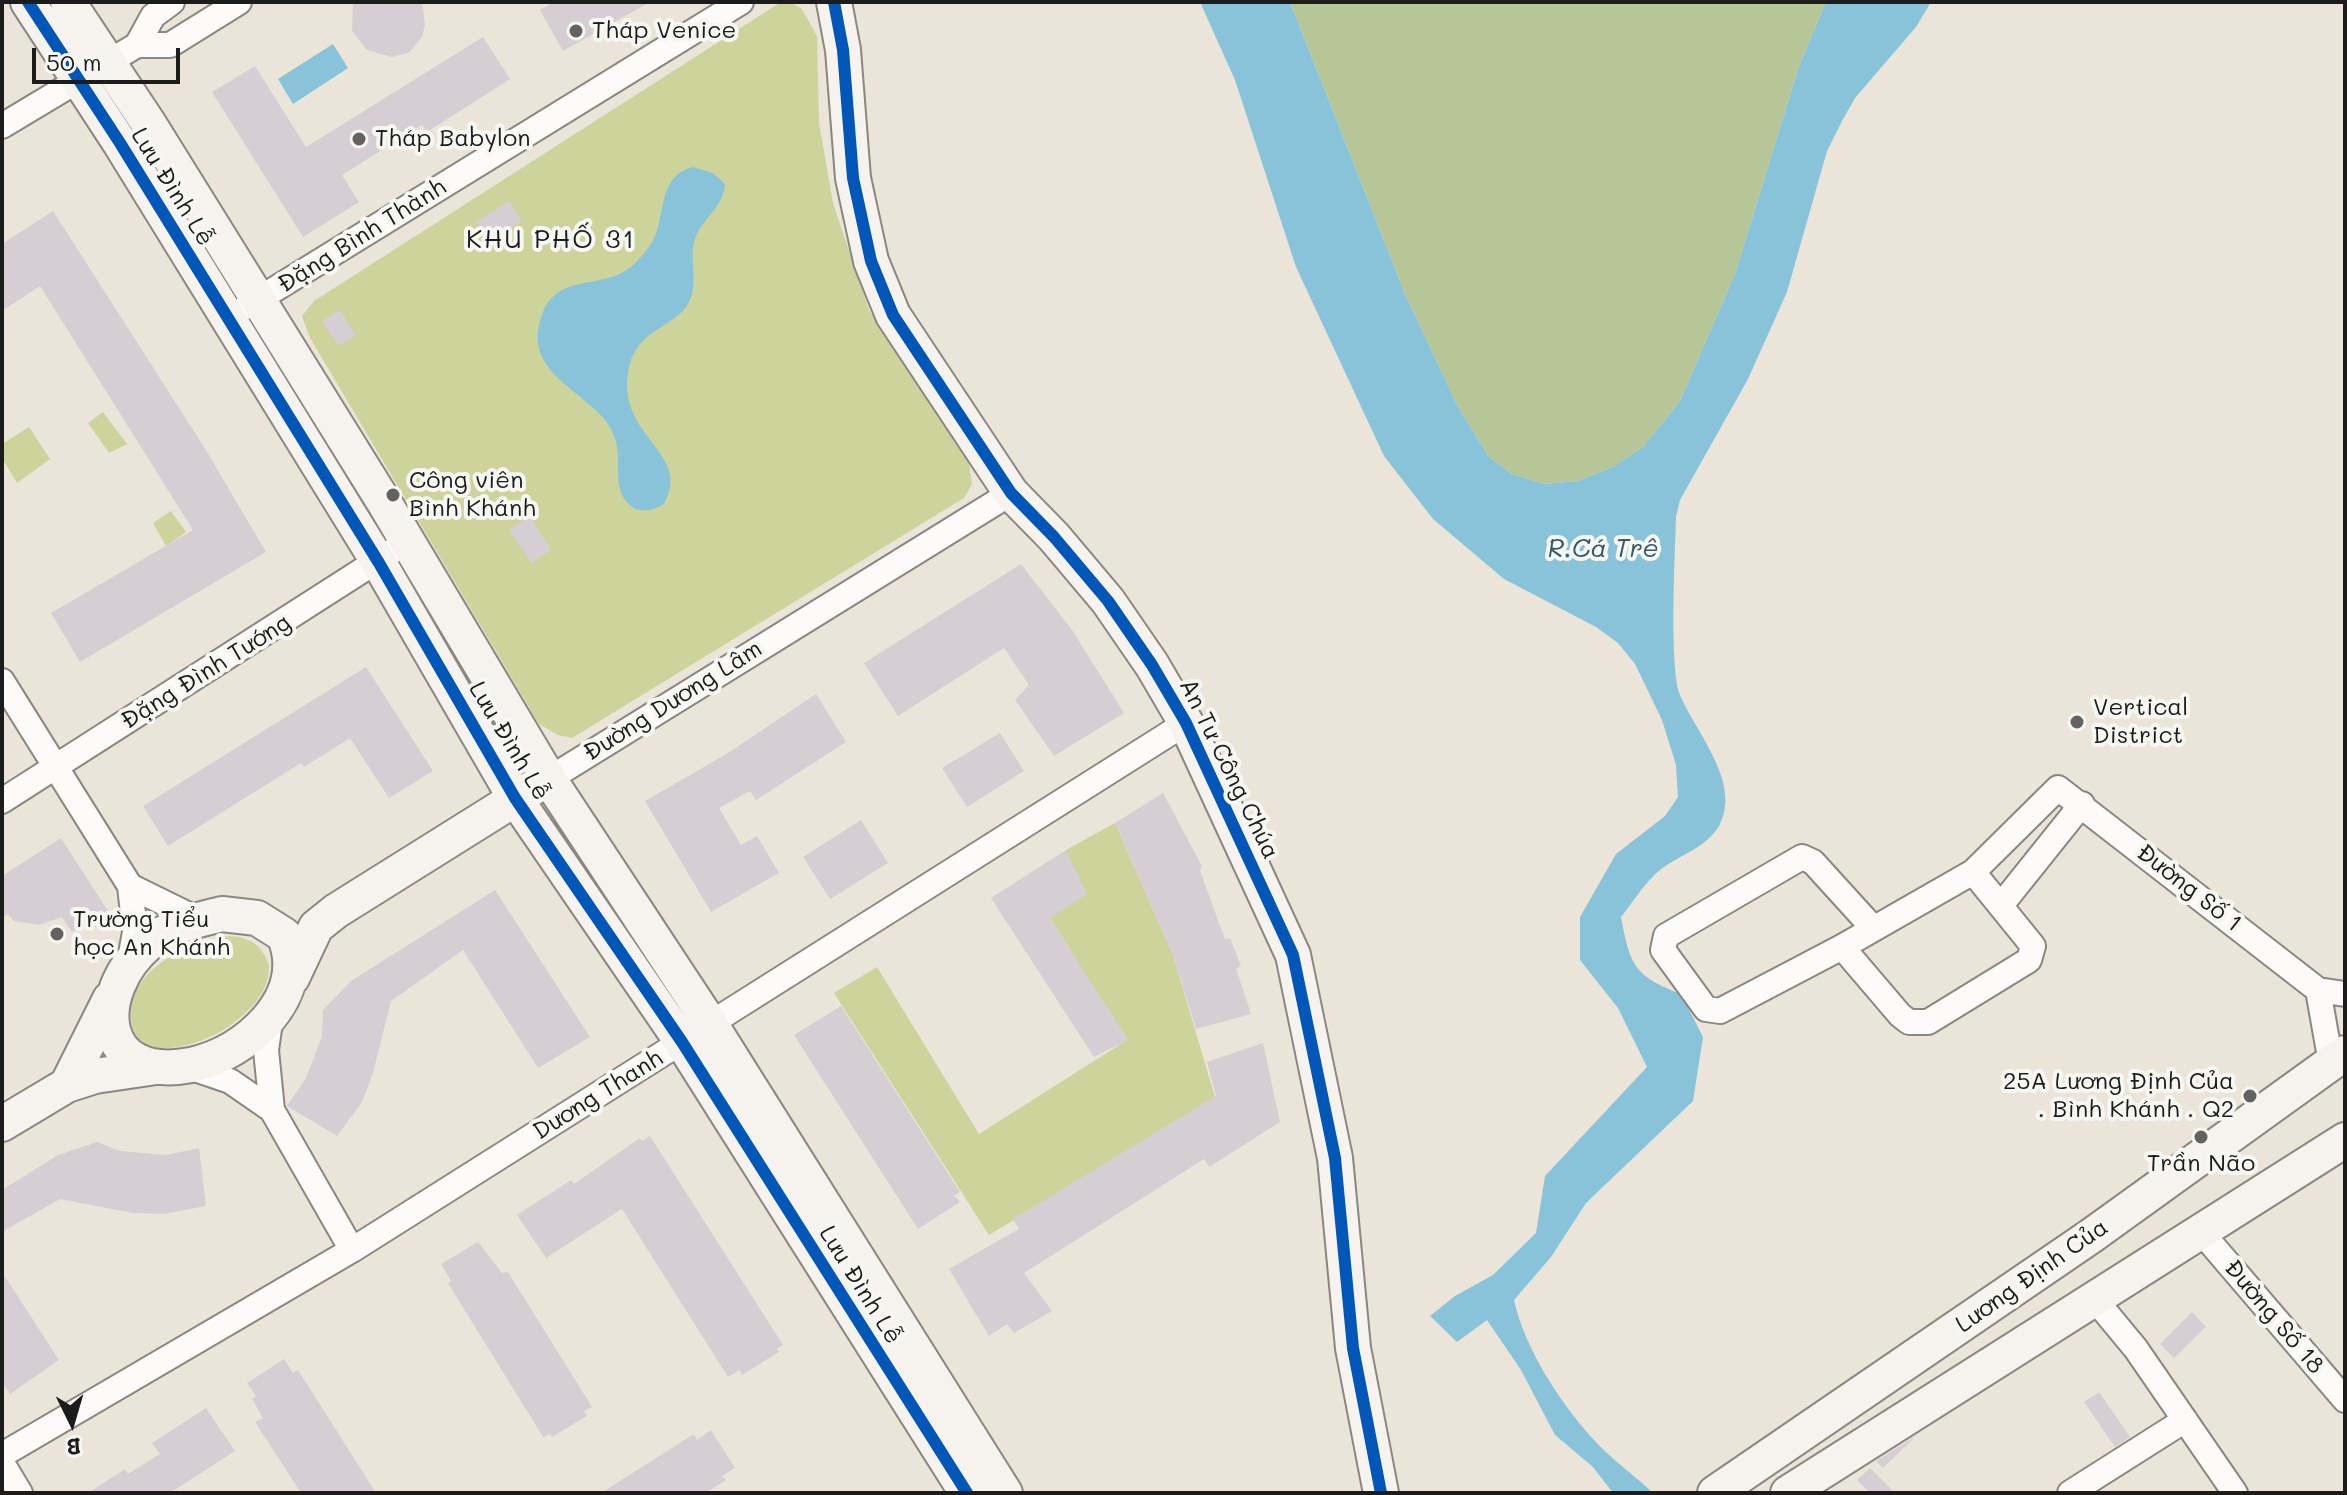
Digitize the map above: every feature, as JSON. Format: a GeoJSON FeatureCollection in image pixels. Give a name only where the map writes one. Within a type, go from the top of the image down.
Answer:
{"type":"FeatureCollection","features":[{"type":"Feature","properties":{"kind":"street","name":"Lưu Đình Lễ"},"geometry":{"type":"LineString","coordinates":[[28,2],[379,563],[515,798],[697,1033],[1005,1493]]}},
{"type":"Feature","properties":{"kind":"street","name":"Lưu Đình Lễ"},"geometry":{"type":"LineString","coordinates":[[68,2],[408,541],[967,1493]]}},
{"type":"Feature","properties":{"kind":"street"},"geometry":{"type":"LineString","coordinates":[[2,126],[137,45],[153,16],[172,2]]}},
{"type":"Feature","properties":{"kind":"street"},"geometry":{"type":"LineString","coordinates":[[137,45],[170,45],[211,9],[239,2]]}},
{"type":"Feature","properties":{"kind":"street","name":"Đặng Bình Thành"},"geometry":{"type":"LineString","coordinates":[[228,318],[741,2]]}},
{"type":"Feature","properties":{"kind":"street","name":"An Tư Công Chúa"},"geometry":{"type":"LineString","coordinates":[[834,2],[843,50],[853,178],[871,261],[893,315],[1011,493],[1054,537],[1108,601],[1186,723],[1293,955],[1335,1158],[1353,1348],[1365,1424],[1381,1493]]}},
{"type":"Feature","properties":{"kind":"street","name":"Đường Dương Lâm"},"geometry":{"type":"LineString","coordinates":[[288,985],[316,927],[336,911],[1011,493]]}},
{"type":"Feature","properties":{"kind":"street","name":"Đặng Đình Tướng"},"geometry":{"type":"LineString","coordinates":[[2,801],[379,563],[408,541]]}},
{"type":"Feature","properties":{"kind":"street"},"geometry":{"type":"LineString","coordinates":[[2,681],[130,886],[135,932],[109,1019],[113,1033],[128,1054],[230,1081],[272,1110]]}},
{"type":"Feature","properties":{"kind":"street","name":"Dương Thanh"},"geometry":{"type":"LineString","coordinates":[[2,1455],[352,1250],[1186,723]]}},
{"type":"Feature","properties":{"kind":"street","name":"Đường Số 1"},"geometry":{"type":"LineString","coordinates":[[1973,872],[2058,788],[2318,990],[2345,994]]}},
{"type":"Feature","properties":{"kind":"street"},"geometry":{"type":"LineString","coordinates":[[2002,904],[2082,804]]}},
{"type":"Feature","properties":{"kind":"street"},"geometry":{"type":"LineString","coordinates":[[1842,947],[1900,1015],[1909,1022],[1928,1022],[2029,960],[2033,946],[1973,872],[1842,947],[1716,1013],[1706,1009],[1663,950],[1666,936],[1802,857],[1813,862],[1873,928]]}},
{"type":"Feature","properties":{"kind":"street"},"geometry":{"type":"LineString","coordinates":[[130,886],[199,920]]}},
{"type":"Feature","properties":{"kind":"street"},"geometry":{"type":"LineString","coordinates":[[67,1085],[121,980],[150,942],[175,928],[199,920],[240,914],[336,911]]}},
{"type":"Feature","properties":{"kind":"street"},"geometry":{"type":"LineString","coordinates":[[2,1124],[67,1085],[95,1076],[221,1056],[243,1043],[271,1015],[288,985],[292,958],[284,935],[269,923],[240,914]]}},
{"type":"Feature","properties":{"kind":"street"},"geometry":{"type":"LineString","coordinates":[[2318,990],[2338,1058]]}},
{"type":"Feature","properties":{"kind":"street"},"geometry":{"type":"LineString","coordinates":[[271,1015],[266,1060],[272,1110],[352,1250]]}},
{"type":"Feature","properties":{"kind":"street","name":"Lương Định Của"},"geometry":{"type":"LineString","coordinates":[[1715,1493],[2091,1236],[2338,1058]]}},
{"type":"Feature","properties":{"kind":"street","name":"Lương Định Của"},"geometry":{"type":"LineString","coordinates":[[1788,1493],[2345,1140]]}},
{"type":"Feature","properties":{"kind":"street","name":"Đường Số 18"},"geometry":{"type":"LineString","coordinates":[[2202,1233],[2345,1400]]}},
{"type":"Feature","properties":{"kind":"street"},"geometry":{"type":"LineString","coordinates":[[2091,1236],[2135,1271]]}},
{"type":"Feature","properties":{"kind":"street"},"geometry":{"type":"LineString","coordinates":[[2093,1297],[2136,1349],[2235,1493]]}},
{"type":"Feature","properties":{"kind":"street"},"geometry":{"type":"LineString","coordinates":[[2070,1493],[2185,1420]]}},
{"type":"Feature","properties":{"kind":"street"},"geometry":{"type":"LineString","coordinates":[[2,1463],[20,1493]]}},
{"type":"Feature","properties":{"kind":"green space"},"geometry":{"type":"Polygon","coordinates":[[[781,2],[791,2],[802,9],[817,36],[819,123],[833,203],[869,310],[968,457],[972,484],[964,498],[572,738],[558,735],[539,724],[310,338],[302,316],[314,301],[781,2]]]}},
{"type":"Feature","properties":{"kind":"green space"},"geometry":{"type":"Polygon","coordinates":[[[1290,2],[1826,2],[1799,66],[1735,274],[1680,401],[1643,447],[1613,467],[1577,481],[1544,484],[1512,474],[1489,457],[1457,405],[1405,294],[1290,2]]]}},
{"type":"Feature","properties":{"kind":"green space"},"geometry":{"type":"Polygon","coordinates":[[[103,412],[127,444],[109,453],[88,423],[103,412]]]}},
{"type":"Feature","properties":{"kind":"green space"},"geometry":{"type":"Polygon","coordinates":[[[29,427],[50,459],[17,483],[2,458],[2,444],[29,427]]]}},
{"type":"Feature","properties":{"kind":"green space"},"geometry":{"type":"Polygon","coordinates":[[[171,511],[186,532],[166,546],[153,523],[171,511]]]}},
{"type":"Feature","properties":{"kind":"green space"},"geometry":{"type":"Polygon","coordinates":[[[1115,823],[1173,955],[1215,1097],[989,1235],[834,993],[877,967],[979,1134],[1127,1040],[1050,918],[1066,850],[1115,823]]]}},
{"type":"Feature","properties":{"kind":"green space"},"geometry":{"type":"Polygon","coordinates":[[[230,936],[254,943],[269,965],[263,991],[253,1005],[222,1031],[194,1043],[162,1048],[148,1045],[138,1038],[132,1025],[131,1007],[147,975],[178,952],[230,936]]]}},
{"type":"Feature","properties":{"kind":"water","name":"R.Cá Trê"},"geometry":{"type":"Polygon","coordinates":[[[1200,2],[1290,2],[1405,294],[1457,405],[1489,457],[1512,474],[1544,484],[1577,481],[1613,467],[1643,447],[1680,401],[1735,274],[1799,66],[1826,2],[1931,2],[1916,27],[1855,98],[1827,151],[1787,292],[1748,379],[1680,500],[1676,517],[1674,609],[1677,681],[1680,695],[1721,775],[1725,809],[1714,834],[1655,875],[1621,917],[1628,947],[1637,967],[1653,981],[1681,994],[1703,1037],[1693,1101],[1586,1203],[1551,1257],[1514,1300],[1535,1355],[1568,1408],[1600,1446],[1653,1493],[1613,1493],[1593,1467],[1555,1435],[1521,1370],[1487,1320],[1457,1342],[1430,1316],[1455,1296],[1493,1275],[1536,1233],[1545,1176],[1647,1067],[1618,1008],[1580,960],[1580,917],[1616,854],[1665,816],[1678,797],[1676,765],[1662,720],[1635,664],[1618,643],[1596,627],[1504,579],[1433,519],[1384,456],[1296,267],[1235,80],[1200,2]]]}},
{"type":"Feature","properties":{"kind":"water"},"geometry":{"type":"Polygon","coordinates":[[[333,44],[348,68],[293,104],[278,79],[333,44]]]}},
{"type":"Feature","properties":{"kind":"water"},"geometry":{"type":"Polygon","coordinates":[[[693,167],[713,173],[725,184],[724,192],[696,236],[689,302],[674,318],[646,338],[632,358],[628,395],[633,414],[663,457],[669,471],[670,486],[664,504],[654,509],[639,510],[626,501],[621,492],[618,453],[612,431],[605,420],[546,363],[539,350],[538,334],[542,315],[557,293],[616,275],[637,262],[655,237],[672,180],[693,167]]]}},
{"type":"Feature","properties":{"kind":"building"},"geometry":{"type":"Polygon","coordinates":[[[353,2],[422,2],[425,25],[422,37],[410,52],[392,57],[367,50],[352,31],[353,2]]]}},
{"type":"Feature","properties":{"kind":"building","name":"Tháp Venice"},"geometry":{"type":"Polygon","coordinates":[[[554,2],[650,2],[563,51],[540,10],[554,2]]]}},
{"type":"Feature","properties":{"kind":"building","name":"Tháp Babylon"},"geometry":{"type":"Polygon","coordinates":[[[483,37],[510,79],[427,132],[422,125],[342,175],[359,202],[303,237],[212,92],[255,66],[306,147],[483,37]]]}},
{"type":"Feature","properties":{"kind":"building"},"geometry":{"type":"Polygon","coordinates":[[[509,201],[522,221],[489,241],[476,222],[509,201]]]}},
{"type":"Feature","properties":{"kind":"building"},"geometry":{"type":"Polygon","coordinates":[[[53,211],[204,447],[266,552],[80,662],[51,613],[193,530],[40,286],[2,311],[2,244],[53,211]]]}},
{"type":"Feature","properties":{"kind":"building"},"geometry":{"type":"Polygon","coordinates":[[[340,310],[356,335],[338,346],[322,321],[340,310]]]}},
{"type":"Feature","properties":{"kind":"building"},"geometry":{"type":"Polygon","coordinates":[[[530,516],[551,550],[531,563],[509,530],[530,516]]]}},
{"type":"Feature","properties":{"kind":"building"},"geometry":{"type":"Polygon","coordinates":[[[1021,564],[1072,630],[1124,713],[1054,756],[1015,700],[1029,685],[1004,648],[898,716],[864,663],[1021,564]]]}},
{"type":"Feature","properties":{"kind":"building"},"geometry":{"type":"Polygon","coordinates":[[[366,667],[433,771],[389,798],[350,738],[304,767],[301,763],[168,846],[143,806],[366,667]]]}},
{"type":"Feature","properties":{"kind":"building"},"geometry":{"type":"Polygon","coordinates":[[[816,694],[846,742],[756,800],[750,791],[719,808],[741,845],[757,836],[779,873],[711,912],[645,801],[728,753],[816,694]]]}},
{"type":"Feature","properties":{"kind":"building"},"geometry":{"type":"Polygon","coordinates":[[[1000,733],[1024,771],[967,807],[942,768],[1000,733]]]}},
{"type":"Feature","properties":{"kind":"building"},"geometry":{"type":"Polygon","coordinates":[[[1163,793],[1202,866],[1200,871],[1225,939],[1230,938],[1241,966],[1236,969],[1251,1014],[1196,1029],[1173,955],[1115,823],[1163,793]]]}},
{"type":"Feature","properties":{"kind":"building"},"geometry":{"type":"Polygon","coordinates":[[[861,820],[888,863],[830,899],[803,857],[861,820]]]}},
{"type":"Feature","properties":{"kind":"building"},"geometry":{"type":"Polygon","coordinates":[[[61,838],[108,911],[72,932],[62,917],[39,925],[14,921],[8,914],[2,918],[2,876],[61,838]]]}},
{"type":"Feature","properties":{"kind":"building"},"geometry":{"type":"Polygon","coordinates":[[[1066,850],[1087,894],[1050,918],[1128,1040],[1094,1057],[991,898],[1066,850]]]}},
{"type":"Feature","properties":{"kind":"building"},"geometry":{"type":"Polygon","coordinates":[[[495,890],[590,1037],[538,1068],[463,950],[391,1001],[373,1073],[362,1102],[337,1136],[287,1106],[306,1078],[322,1036],[323,1010],[351,981],[495,890]]]}},
{"type":"Feature","properties":{"kind":"building"},"geometry":{"type":"Polygon","coordinates":[[[841,1006],[960,1192],[954,1196],[960,1202],[918,1229],[794,1035],[841,1006]]]}},
{"type":"Feature","properties":{"kind":"building"},"geometry":{"type":"Polygon","coordinates":[[[1263,1043],[1280,1122],[1209,1167],[1204,1159],[1024,1273],[1052,1311],[1014,1333],[1007,1324],[989,1336],[949,1269],[1019,1229],[1013,1219],[1216,1096],[1207,1062],[1263,1043]]]}},
{"type":"Feature","properties":{"kind":"building"},"geometry":{"type":"Polygon","coordinates":[[[650,1136],[783,1345],[777,1349],[779,1352],[742,1375],[740,1370],[728,1377],[622,1209],[546,1258],[517,1215],[571,1180],[574,1184],[640,1138],[642,1141],[650,1136]]]}},
{"type":"Feature","properties":{"kind":"building"},"geometry":{"type":"Polygon","coordinates":[[[97,1142],[120,1151],[166,1155],[199,1148],[206,1206],[164,1214],[133,1213],[60,1199],[2,1232],[2,1190],[58,1155],[97,1142]]]}},
{"type":"Feature","properties":{"kind":"building"},"geometry":{"type":"Polygon","coordinates":[[[478,1242],[502,1273],[508,1272],[592,1407],[584,1411],[587,1416],[552,1437],[550,1434],[543,1437],[448,1283],[451,1281],[441,1264],[478,1242]]]}},
{"type":"Feature","properties":{"kind":"building"},"geometry":{"type":"Polygon","coordinates":[[[2,1272],[59,1360],[10,1394],[2,1382],[2,1272]]]}},
{"type":"Feature","properties":{"kind":"building"},"geometry":{"type":"Polygon","coordinates":[[[2192,1312],[2206,1327],[2174,1358],[2160,1344],[2192,1312]]]}},
{"type":"Feature","properties":{"kind":"building"},"geometry":{"type":"Polygon","coordinates":[[[284,1359],[293,1373],[298,1370],[376,1493],[301,1493],[255,1422],[263,1418],[252,1399],[256,1396],[247,1383],[284,1359]]]}},
{"type":"Feature","properties":{"kind":"building"},"geometry":{"type":"Polygon","coordinates":[[[2099,1392],[2130,1437],[2115,1447],[2084,1402],[2099,1392]]]}},
{"type":"Feature","properties":{"kind":"building"},"geometry":{"type":"Polygon","coordinates":[[[206,1408],[235,1451],[170,1493],[88,1493],[125,1469],[128,1474],[160,1454],[152,1443],[206,1408]]]}},
{"type":"Feature","properties":{"kind":"building"},"geometry":{"type":"Polygon","coordinates":[[[711,1430],[735,1468],[722,1476],[726,1480],[706,1493],[601,1493],[694,1434],[697,1440],[711,1430]]]}},
{"type":"Feature","properties":{"kind":"building"},"geometry":{"type":"Polygon","coordinates":[[[1916,1436],[1883,1468],[1876,1461],[1916,1436]]]}},
{"type":"Feature","properties":{"kind":"building"},"geometry":{"type":"Polygon","coordinates":[[[1870,1468],[1895,1493],[1870,1493],[1857,1480],[1870,1468]]]}},
{"type":"Feature","properties":{"kind":"cycle path"},"geometry":{"type":"LineString","coordinates":[[28,2],[120,143],[379,563],[515,798],[682,1042],[967,1493]]}},
{"type":"Feature","properties":{"kind":"cycle path"},"geometry":{"type":"LineString","coordinates":[[834,2],[843,50],[853,178],[871,261],[893,315],[1011,493],[1054,537],[1108,601],[1152,665],[1186,723],[1293,955],[1335,1158],[1353,1348],[1381,1493]]}},
{"type":"Feature","properties":{"kind":"place","name":"Tháp Venice"},"geometry":{"type":"Point","coordinates":[576,31]}},
{"type":"Feature","properties":{"kind":"place","name":"Tháp Babylon"},"geometry":{"type":"Point","coordinates":[359,139]}},
{"type":"Feature","properties":{"kind":"place","name":"Công viên Bình Khánh"},"geometry":{"type":"Point","coordinates":[393,495]}},
{"type":"Feature","properties":{"kind":"place","name":"Vertical District"},"geometry":{"type":"Point","coordinates":[2077,722]}},
{"type":"Feature","properties":{"kind":"place","name":"Trường Tiểu học An Khánh"},"geometry":{"type":"Point","coordinates":[57,934]}},
{"type":"Feature","properties":{"kind":"place","name":"25A Lương Định Của . Bình Khánh . Q2"},"geometry":{"type":"Point","coordinates":[2250,1096]}},
{"type":"Feature","properties":{"kind":"place","name":"Trần Não"},"geometry":{"type":"Point","coordinates":[2201,1137]}},
{"type":"Feature","properties":{"kind":"district","name":"KHU PHỐ 31"},"geometry":{"type":"Point","coordinates":[551,240]}}]}
